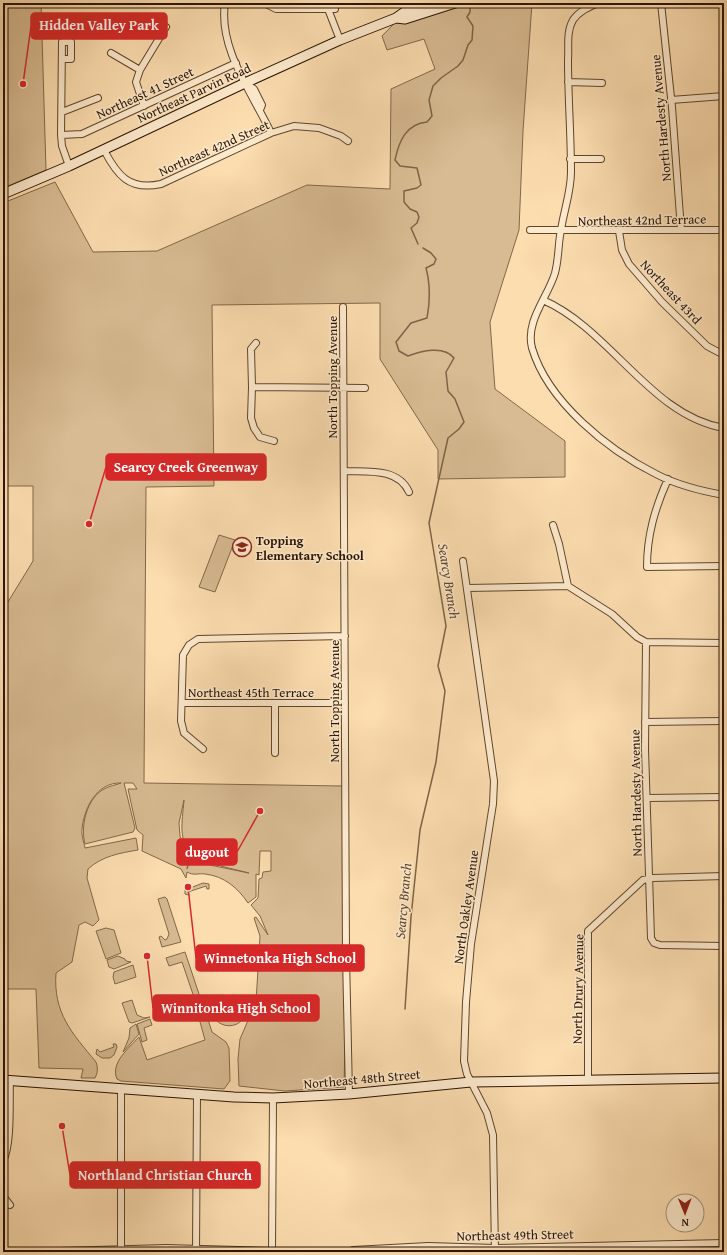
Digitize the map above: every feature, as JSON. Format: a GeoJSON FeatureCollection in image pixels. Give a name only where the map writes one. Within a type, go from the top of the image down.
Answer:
{"type":"FeatureCollection","features":[{"type":"Feature","properties":{"kind":"street"},"geometry":{"type":"LineString","coordinates":[[224,3],[226,34],[236,63],[256,106],[260,110],[271,133]]}},
{"type":"Feature","properties":{"kind":"street"},"geometry":{"type":"LineString","coordinates":[[264,3],[276,9],[336,9]]}},
{"type":"Feature","properties":{"kind":"street","name":"Northeast Parvin Road"},"geometry":{"type":"LineString","coordinates":[[3,194],[69,166],[340,40],[396,18],[406,11],[427,3]]}},
{"type":"Feature","properties":{"kind":"street","name":"Northeast Parvin Road"},"geometry":{"type":"LineString","coordinates":[[396,18],[405,19],[455,3]]}},
{"type":"Feature","properties":{"kind":"street"},"geometry":{"type":"LineString","coordinates":[[598,3],[579,14],[574,19],[569,31],[568,82],[570,185],[560,231],[555,272],[532,325],[532,344],[539,364],[556,392],[572,412],[605,442],[646,468],[668,479],[692,488],[724,495]]}},
{"type":"Feature","properties":{"kind":"street","name":"North Hardesty Avenue"},"geometry":{"type":"LineString","coordinates":[[661,3],[671,100],[681,230]]}},
{"type":"Feature","properties":{"kind":"street"},"geometry":{"type":"LineString","coordinates":[[328,9],[340,40]]}},
{"type":"Feature","properties":{"kind":"street"},"geometry":{"type":"LineString","coordinates":[[144,106],[136,82],[140,70],[166,27]]}},
{"type":"Feature","properties":{"kind":"street"},"geometry":{"type":"LineString","coordinates":[[111,53],[140,70]]}},
{"type":"Feature","properties":{"kind":"street"},"geometry":{"type":"LineString","coordinates":[[62,59],[61,135],[62,146],[69,166]]}},
{"type":"Feature","properties":{"kind":"street","name":"Northeast 41 Street"},"geometry":{"type":"LineString","coordinates":[[61,135],[82,134],[236,63]]}},
{"type":"Feature","properties":{"kind":"street"},"geometry":{"type":"LineString","coordinates":[[568,82],[602,83]]}},
{"type":"Feature","properties":{"kind":"street"},"geometry":{"type":"LineString","coordinates":[[671,100],[724,96]]}},
{"type":"Feature","properties":{"kind":"street"},"geometry":{"type":"LineString","coordinates":[[62,112],[98,98]]}},
{"type":"Feature","properties":{"kind":"street","name":"Northeast 42nd Street"},"geometry":{"type":"LineString","coordinates":[[104,150],[119,175],[137,184],[153,186],[161,184],[271,133],[294,126],[310,126],[329,131],[348,141]]}},
{"type":"Feature","properties":{"kind":"street"},"geometry":{"type":"LineString","coordinates":[[570,159],[601,159]]}},
{"type":"Feature","properties":{"kind":"street"},"geometry":{"type":"LineString","coordinates":[[530,230],[560,231]]}},
{"type":"Feature","properties":{"kind":"street","name":"Northeast 42nd Terrace"},"geometry":{"type":"LineString","coordinates":[[560,231],[724,230]]}},
{"type":"Feature","properties":{"kind":"street","name":"Northeast 43rd"},"geometry":{"type":"LineString","coordinates":[[619,231],[622,250],[629,264],[662,302],[707,346],[724,355]]}},
{"type":"Feature","properties":{"kind":"street"},"geometry":{"type":"LineString","coordinates":[[543,300],[570,314],[652,390],[684,414],[701,422],[724,428]]}},
{"type":"Feature","properties":{"kind":"street","name":"North Topping Avenue"},"geometry":{"type":"LineString","coordinates":[[343,307],[349,1094]]}},
{"type":"Feature","properties":{"kind":"street"},"geometry":{"type":"LineString","coordinates":[[256,343],[251,349],[251,418],[254,428],[260,437],[274,441]]}},
{"type":"Feature","properties":{"kind":"street"},"geometry":{"type":"LineString","coordinates":[[252,387],[365,388]]}},
{"type":"Feature","properties":{"kind":"street"},"geometry":{"type":"LineString","coordinates":[[344,471],[388,474],[400,480],[409,492]]}},
{"type":"Feature","properties":{"kind":"street"},"geometry":{"type":"LineString","coordinates":[[668,479],[652,520],[648,543],[647,567],[724,566]]}},
{"type":"Feature","properties":{"kind":"street"},"geometry":{"type":"LineString","coordinates":[[553,525],[562,553],[568,586]]}},
{"type":"Feature","properties":{"kind":"street","name":"North Oakley Avenue"},"geometry":{"type":"LineString","coordinates":[[463,561],[479,664],[494,781],[493,804],[471,944],[466,1002],[464,1060],[467,1074],[487,1113],[494,1135],[495,1250]]}},
{"type":"Feature","properties":{"kind":"street"},"geometry":{"type":"LineString","coordinates":[[467,588],[568,586],[612,614],[637,637],[646,642],[724,643]]}},
{"type":"Feature","properties":{"kind":"street"},"geometry":{"type":"LineString","coordinates":[[203,750],[184,733],[181,721],[184,655],[186,648],[195,640],[345,636]]}},
{"type":"Feature","properties":{"kind":"street","name":"North Hardesty Avenue"},"geometry":{"type":"LineString","coordinates":[[646,642],[645,722],[651,938],[654,943],[660,945],[699,947],[724,946]]}},
{"type":"Feature","properties":{"kind":"street","name":"Northeast 45th Terrace"},"geometry":{"type":"LineString","coordinates":[[182,703],[345,703]]}},
{"type":"Feature","properties":{"kind":"street"},"geometry":{"type":"LineString","coordinates":[[275,753],[276,703]]}},
{"type":"Feature","properties":{"kind":"street"},"geometry":{"type":"LineString","coordinates":[[645,722],[724,721]]}},
{"type":"Feature","properties":{"kind":"street"},"geometry":{"type":"LineString","coordinates":[[647,798],[724,797]]}},
{"type":"Feature","properties":{"kind":"street"},"geometry":{"type":"LineString","coordinates":[[649,879],[724,876]]}},
{"type":"Feature","properties":{"kind":"street","name":"North Drury Avenue"},"geometry":{"type":"LineString","coordinates":[[588,1079],[588,931],[643,880],[649,879]]}},
{"type":"Feature","properties":{"kind":"street","name":"Northeast 48th Street"},"geometry":{"type":"LineString","coordinates":[[6,1080],[273,1098],[349,1094],[471,1082],[724,1078]]}},
{"type":"Feature","properties":{"kind":"street"},"geometry":{"type":"LineString","coordinates":[[3,1161],[7,1152],[6,1080]]}},
{"type":"Feature","properties":{"kind":"street"},"geometry":{"type":"LineString","coordinates":[[121,1088],[121,1251]]}},
{"type":"Feature","properties":{"kind":"street"},"geometry":{"type":"LineString","coordinates":[[196,1251],[197,1094]]}},
{"type":"Feature","properties":{"kind":"street"},"geometry":{"type":"LineString","coordinates":[[60,1251],[272,1252],[273,1098]]}},
{"type":"Feature","properties":{"kind":"street"},"geometry":{"type":"LineString","coordinates":[[3,1196],[10,1205]]}},
{"type":"Feature","properties":{"kind":"street","name":"Northeast 49th Street"},"geometry":{"type":"LineString","coordinates":[[353,1251],[428,1246],[495,1250],[724,1243]]}},
{"type":"Feature","properties":{"kind":"shaded area"},"geometry":{"type":"Polygon","coordinates":[[[3,3],[41,3],[46,170],[3,188],[3,3]]]}},
{"type":"Feature","properties":{"kind":"shaded area"},"geometry":{"type":"Polygon","coordinates":[[[414,3],[532,3],[523,131],[519,230],[490,322],[495,389],[565,441],[565,477],[438,479],[438,450],[380,359],[380,303],[212,305],[214,486],[146,487],[144,783],[343,786],[344,1087],[285,1091],[239,1086],[238,1059],[240,1039],[256,1002],[260,936],[254,918],[256,917],[268,935],[260,916],[251,905],[258,898],[259,879],[262,878],[263,872],[271,871],[271,851],[260,851],[259,875],[256,874],[256,897],[248,903],[240,892],[218,877],[187,872],[186,878],[181,869],[142,851],[143,835],[137,830],[128,789],[137,789],[133,783],[124,783],[135,828],[133,832],[85,844],[83,829],[86,813],[83,821],[82,831],[85,848],[136,838],[138,850],[105,858],[88,869],[87,878],[99,920],[93,926],[85,922],[79,925],[72,962],[56,973],[56,987],[61,1011],[72,1032],[96,1062],[97,1074],[95,1078],[81,1078],[83,1069],[39,1068],[36,989],[3,989],[3,610],[33,561],[33,486],[3,486],[3,203],[55,182],[93,252],[157,251],[307,185],[390,189],[391,89],[435,69],[424,39],[387,50],[382,36],[414,3]],[[121,783],[105,787],[98,793],[108,787],[121,783]],[[184,800],[179,823],[180,836],[189,856],[187,869],[190,861],[249,873],[192,859],[183,837],[182,824],[184,800]]]}},
{"type":"Feature","properties":{"kind":"shaded area"},"geometry":{"type":"Polygon","coordinates":[[[219,535],[235,540],[215,592],[199,587],[219,535]]]}},
{"type":"Feature","properties":{"kind":"shaded area"},"geometry":{"type":"Polygon","coordinates":[[[203,883],[209,884],[209,889],[207,889],[206,886],[188,892],[189,895],[185,894],[185,890],[203,883]]]}},
{"type":"Feature","properties":{"kind":"shaded area"},"geometry":{"type":"Polygon","coordinates":[[[165,897],[167,899],[181,942],[162,947],[159,937],[161,936],[165,940],[169,934],[158,899],[165,897]]]}},
{"type":"Feature","properties":{"kind":"shaded area"},"geometry":{"type":"Polygon","coordinates":[[[106,928],[114,930],[121,953],[106,959],[96,931],[106,928]]]}},
{"type":"Feature","properties":{"kind":"shaded area"},"geometry":{"type":"Polygon","coordinates":[[[185,952],[202,1003],[200,1006],[197,1006],[182,962],[169,966],[166,958],[185,952]]]}},
{"type":"Feature","properties":{"kind":"shaded area"},"geometry":{"type":"Polygon","coordinates":[[[118,956],[131,962],[114,969],[109,967],[107,960],[118,956]]]}},
{"type":"Feature","properties":{"kind":"shaded area"},"geometry":{"type":"Polygon","coordinates":[[[133,965],[136,977],[115,984],[113,977],[114,972],[133,965]]]}},
{"type":"Feature","properties":{"kind":"shaded area"},"geometry":{"type":"Polygon","coordinates":[[[132,1000],[137,1015],[144,1018],[150,1017],[132,1023],[129,1022],[122,1003],[132,1000]]]}},
{"type":"Feature","properties":{"kind":"shaded area"},"geometry":{"type":"Polygon","coordinates":[[[242,1006],[246,1008],[245,1014],[243,1019],[235,1025],[225,1025],[215,1019],[217,1015],[219,1018],[243,1009],[242,1006]]]}},
{"type":"Feature","properties":{"kind":"shaded area"},"geometry":{"type":"Polygon","coordinates":[[[201,1009],[205,1010],[212,1032],[226,1042],[229,1048],[230,1081],[224,1089],[121,1081],[117,1079],[116,1067],[118,1062],[139,1037],[147,1060],[205,1040],[197,1011],[201,1009]]]}},
{"type":"Feature","properties":{"kind":"shaded area"},"geometry":{"type":"Polygon","coordinates":[[[150,1019],[152,1025],[144,1028],[147,1040],[142,1042],[137,1024],[150,1019]]]}},
{"type":"Feature","properties":{"kind":"shaded area"},"geometry":{"type":"Polygon","coordinates":[[[136,1024],[139,1034],[123,1052],[129,1038],[130,1028],[136,1024]]]}},
{"type":"Feature","properties":{"kind":"shaded area"},"geometry":{"type":"Polygon","coordinates":[[[113,1044],[116,1044],[117,1047],[114,1055],[110,1058],[102,1058],[96,1054],[97,1049],[100,1052],[114,1047],[113,1044]]]}},
{"type":"Feature","properties":{"kind":"waterway","name":"Searcy Branch"},"geometry":{"type":"LineString","coordinates":[[418,244],[411,228],[417,223],[419,217],[417,212],[410,209],[404,202],[404,191],[417,188],[421,185],[417,168],[400,166],[395,160],[401,140],[409,130],[420,123],[427,122],[432,116],[429,100],[433,86],[441,78],[458,66],[463,60],[468,45],[472,40],[473,26],[467,17],[470,12],[470,5]]}},
{"type":"Feature","properties":{"kind":"waterway","name":"Searcy Branch"},"geometry":{"type":"LineString","coordinates":[[405,1009],[411,917],[420,830],[436,762],[445,691],[438,666],[446,626],[429,523],[448,438],[459,429],[464,422],[455,399],[448,391],[446,372],[454,358],[450,354],[438,350],[419,352],[408,356],[399,351],[396,342],[411,323],[427,318],[429,293],[426,268],[434,264],[436,259],[431,253],[423,248]]}},
{"type":"Feature","properties":{"kind":"place","name":"Hidden Valley Park"},"geometry":{"type":"Point","coordinates":[23,84]}},
{"type":"Feature","properties":{"kind":"place","name":"Searcy Creek Greenway"},"geometry":{"type":"Point","coordinates":[89,524]}},
{"type":"Feature","properties":{"kind":"place","name":"Topping Elementary School"},"geometry":{"type":"Point","coordinates":[242,547]}},
{"type":"Feature","properties":{"kind":"place","name":"dugout"},"geometry":{"type":"Point","coordinates":[260,811]}},
{"type":"Feature","properties":{"kind":"place","name":"Winnetonka High School"},"geometry":{"type":"Point","coordinates":[188,887]}},
{"type":"Feature","properties":{"kind":"place","name":"Winnitonka High School"},"geometry":{"type":"Point","coordinates":[147,956]}},
{"type":"Feature","properties":{"kind":"place","name":"Northland Christian Church"},"geometry":{"type":"Point","coordinates":[62,1126]}}]}
